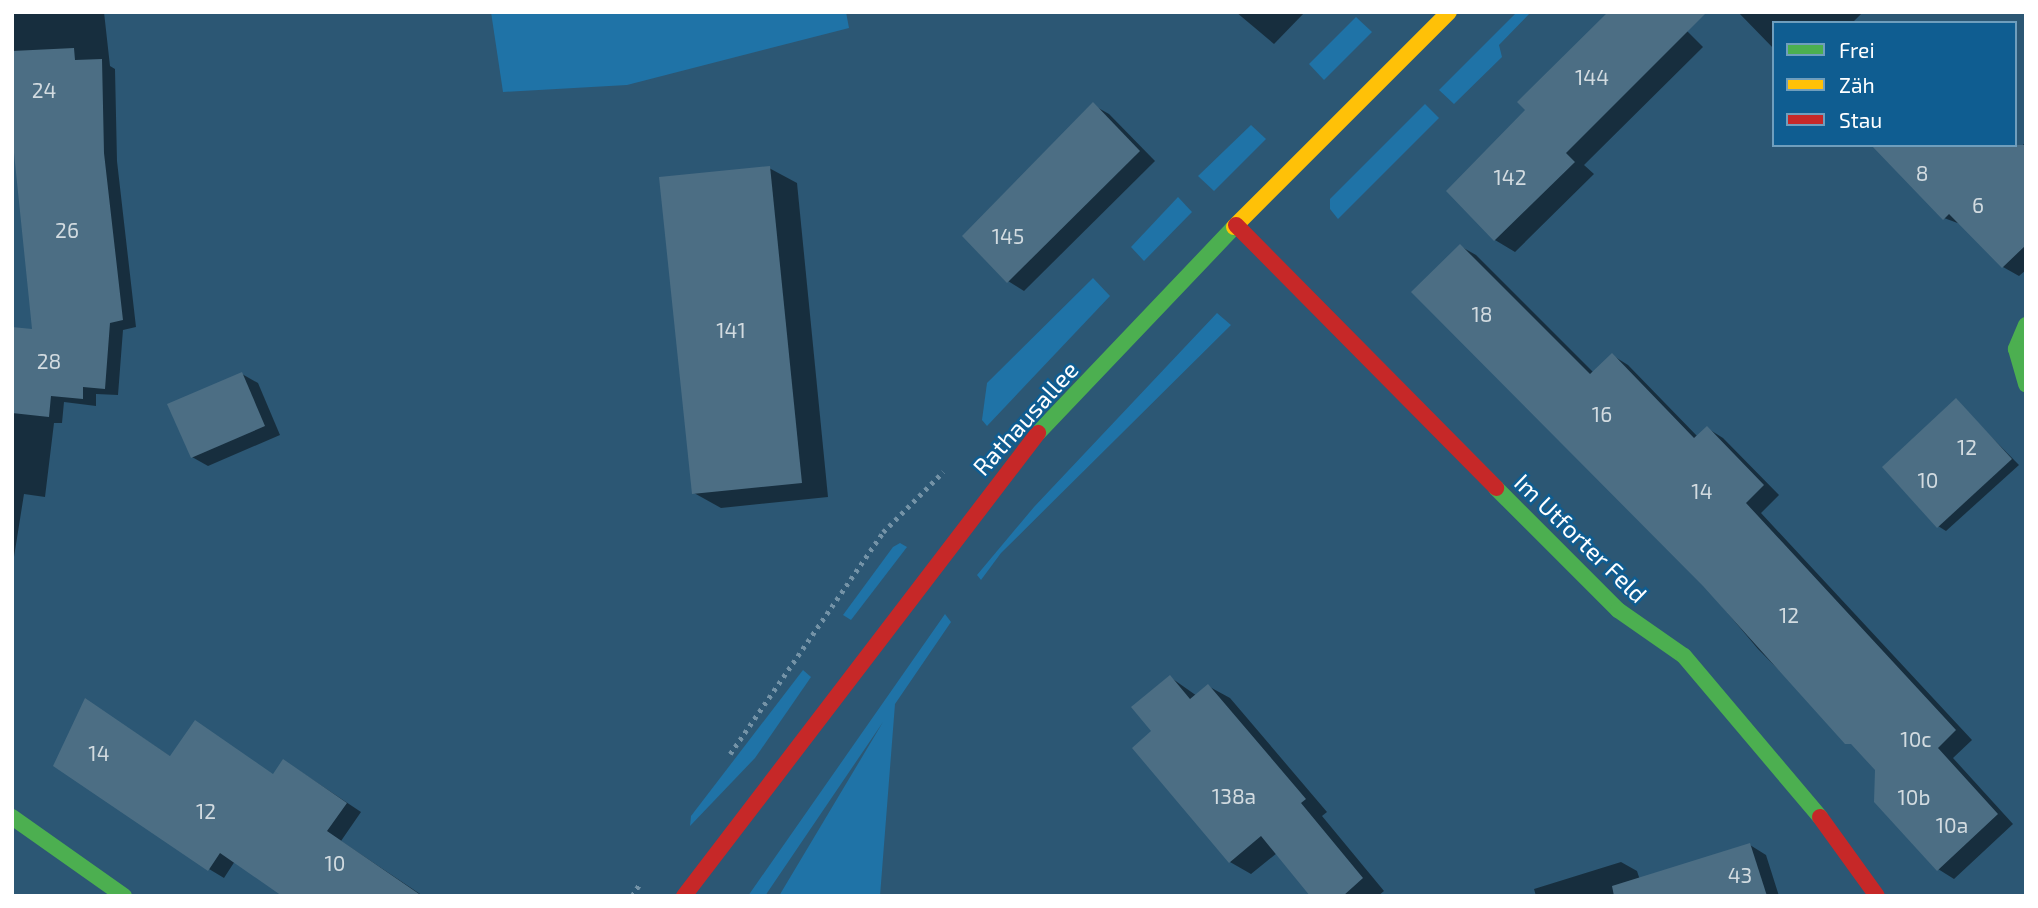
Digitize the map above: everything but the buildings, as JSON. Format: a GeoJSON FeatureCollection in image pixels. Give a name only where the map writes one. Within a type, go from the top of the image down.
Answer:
{"type":"FeatureCollection","features":[{"type":"Feature","properties":{"kind":"street","name":"Rathausallee"},"geometry":{"type":"LineString","coordinates":[[684,896],[1019,453],[1236,225],[1449,12]]}},
{"type":"Feature","properties":{"kind":"street","name":"Im Utforter Feld"},"geometry":{"type":"LineString","coordinates":[[1236,225],[1618,610],[1684,656],[1825,823],[1877,896]]}},
{"type":"Feature","properties":{"kind":"street"},"geometry":{"type":"LineString","coordinates":[[2026,325],[2016,349],[2026,385]]}},
{"type":"Feature","properties":{"kind":"street"},"geometry":{"type":"LineString","coordinates":[[12,817],[124,896]]}},
{"type":"Feature","properties":{"kind":"shaded area"},"geometry":{"type":"Polygon","coordinates":[[[491,12],[846,12],[849,28],[627,85],[503,92],[491,12]]]}},
{"type":"Feature","properties":{"kind":"shaded area"},"geometry":{"type":"Polygon","coordinates":[[[1517,12],[1531,12],[1499,45],[1502,57],[1454,104],[1439,90],[1517,12]]]}},
{"type":"Feature","properties":{"kind":"shaded area"},"geometry":{"type":"Polygon","coordinates":[[[1356,17],[1372,32],[1324,80],[1309,64],[1356,17]]]}},
{"type":"Feature","properties":{"kind":"shaded area"},"geometry":{"type":"Polygon","coordinates":[[[1425,104],[1439,118],[1338,219],[1330,209],[1330,199],[1425,104]]]}},
{"type":"Feature","properties":{"kind":"shaded area"},"geometry":{"type":"Polygon","coordinates":[[[1251,125],[1266,139],[1214,191],[1198,176],[1251,125]]]}},
{"type":"Feature","properties":{"kind":"shaded area"},"geometry":{"type":"Polygon","coordinates":[[[1178,197],[1192,212],[1144,261],[1131,247],[1178,197]]]}},
{"type":"Feature","properties":{"kind":"shaded area"},"geometry":{"type":"Polygon","coordinates":[[[1093,278],[1110,296],[987,426],[982,420],[987,383],[1093,278]]]}},
{"type":"Feature","properties":{"kind":"shaded area"},"geometry":{"type":"Polygon","coordinates":[[[1217,313],[1231,325],[1001,553],[981,580],[977,575],[1034,507],[1217,313]]]}},
{"type":"Feature","properties":{"kind":"shaded area"},"geometry":{"type":"Polygon","coordinates":[[[900,543],[907,547],[851,620],[843,615],[893,547],[900,543]]]}},
{"type":"Feature","properties":{"kind":"shaded area"},"geometry":{"type":"Polygon","coordinates":[[[945,614],[951,622],[895,704],[880,896],[779,896],[883,722],[765,896],[748,896],[945,614]]]}},
{"type":"Feature","properties":{"kind":"shaded area"},"geometry":{"type":"Polygon","coordinates":[[[803,670],[811,677],[755,758],[690,826],[691,816],[803,670]]]}},
{"type":"Feature","properties":{"kind":"traffic: fast"},"geometry":{"type":"LineString","coordinates":[[1038,433],[1234,227]]}},
{"type":"Feature","properties":{"kind":"traffic: fast"},"geometry":{"type":"LineString","coordinates":[[2026,325],[2016,349],[2026,385]]}},
{"type":"Feature","properties":{"kind":"traffic: fast"},"geometry":{"type":"LineString","coordinates":[[1496,488],[1618,610],[1684,656],[1820,817]]}},
{"type":"Feature","properties":{"kind":"traffic: fast"},"geometry":{"type":"LineString","coordinates":[[12,817],[124,896]]}},
{"type":"Feature","properties":{"kind":"traffic: slow"},"geometry":{"type":"LineString","coordinates":[[1234,227],[1449,12]]}},
{"type":"Feature","properties":{"kind":"traffic: jam"},"geometry":{"type":"LineString","coordinates":[[1236,225],[1496,488]]}},
{"type":"Feature","properties":{"kind":"traffic: jam"},"geometry":{"type":"LineString","coordinates":[[684,896],[1038,433]]}},
{"type":"Feature","properties":{"kind":"traffic: jam"},"geometry":{"type":"LineString","coordinates":[[1820,817],[1877,896]]}}]}
